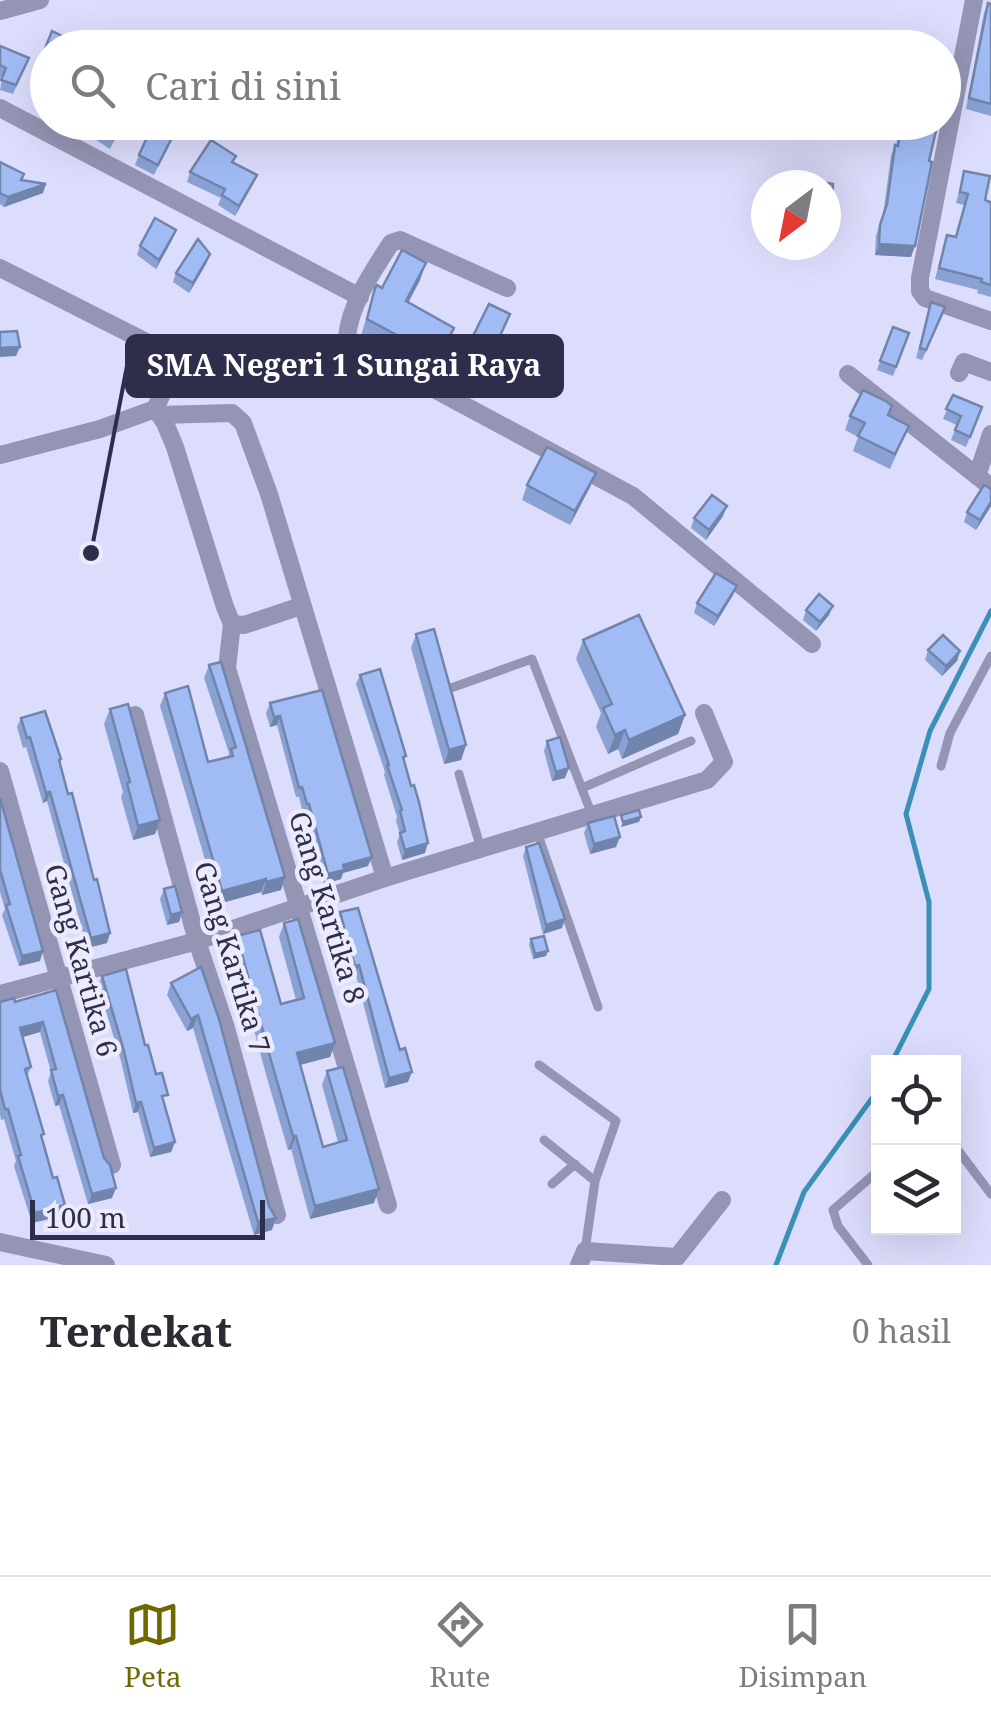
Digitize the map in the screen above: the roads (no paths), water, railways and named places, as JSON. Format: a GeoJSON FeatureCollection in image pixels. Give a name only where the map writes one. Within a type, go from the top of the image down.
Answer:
{"type":"FeatureCollection","features":[{"type":"Feature","properties":{"kind":"street"},"geometry":{"type":"LineString","coordinates":[[0,11],[40,0]]}},
{"type":"Feature","properties":{"kind":"street"},"geometry":{"type":"LineString","coordinates":[[961,67],[974,0]]}},
{"type":"Feature","properties":{"kind":"street"},"geometry":{"type":"LineString","coordinates":[[0,108],[30,124]]}},
{"type":"Feature","properties":{"kind":"street"},"geometry":{"type":"LineString","coordinates":[[61,140],[360,296]]}},
{"type":"Feature","properties":{"kind":"street"},"geometry":{"type":"LineString","coordinates":[[947,140],[920,291],[925,298],[991,321]]}},
{"type":"Feature","properties":{"kind":"street"},"geometry":{"type":"LineString","coordinates":[[507,288],[395,240],[360,296],[346,338],[352,345],[632,496],[812,644]]}},
{"type":"Feature","properties":{"kind":"street"},"geometry":{"type":"LineString","coordinates":[[0,268],[174,356],[176,364],[158,412]]}},
{"type":"Feature","properties":{"kind":"street"},"geometry":{"type":"LineString","coordinates":[[960,374],[964,362],[991,372]]}},
{"type":"Feature","properties":{"kind":"street"},"geometry":{"type":"LineString","coordinates":[[848,374],[984,481],[991,434]]}},
{"type":"Feature","properties":{"kind":"street"},"geometry":{"type":"LineString","coordinates":[[0,454],[158,412],[232,413],[243,423],[269,494],[384,878]]}},
{"type":"Feature","properties":{"kind":"street","name":"Gang Kartika 8"},"geometry":{"type":"LineString","coordinates":[[158,412],[180,462],[232,624],[228,668],[388,1205]]}},
{"type":"Feature","properties":{"kind":"street"},"geometry":{"type":"LineString","coordinates":[[232,624],[244,625],[301,606]]}},
{"type":"Feature","properties":{"kind":"street"},"geometry":{"type":"LineString","coordinates":[[0,994],[196,941],[384,878],[707,780],[724,762],[704,713]]}},
{"type":"Feature","properties":{"kind":"street","name":"Gang Kartika 7"},"geometry":{"type":"LineString","coordinates":[[135,716],[196,941],[226,1028],[278,1216]]}},
{"type":"Feature","properties":{"kind":"street","name":"Gang Kartika 6"},"geometry":{"type":"LineString","coordinates":[[0,770],[112,1165]]}},
{"type":"Feature","properties":{"kind":"street"},"geometry":{"type":"LineString","coordinates":[[582,1258],[678,1257],[722,1200]]}},
{"type":"Feature","properties":{"kind":"street"},"geometry":{"type":"LineString","coordinates":[[0,1242],[106,1265]]}},
{"type":"Feature","properties":{"kind":"lane"},"geometry":{"type":"LineString","coordinates":[[940,766],[950,733],[991,656]]}},
{"type":"Feature","properties":{"kind":"lane"},"geometry":{"type":"LineString","coordinates":[[451,688],[532,659],[592,815]]}},
{"type":"Feature","properties":{"kind":"lane"},"geometry":{"type":"LineString","coordinates":[[582,788],[692,741]]}},
{"type":"Feature","properties":{"kind":"lane"},"geometry":{"type":"LineString","coordinates":[[459,774],[481,849]]}},
{"type":"Feature","properties":{"kind":"lane"},"geometry":{"type":"LineString","coordinates":[[537,832],[598,1007]]}},
{"type":"Feature","properties":{"kind":"lane"},"geometry":{"type":"LineString","coordinates":[[539,1065],[616,1121],[596,1181],[582,1258]]}},
{"type":"Feature","properties":{"kind":"lane"},"geometry":{"type":"LineString","coordinates":[[544,1140],[596,1181]]}},
{"type":"Feature","properties":{"kind":"lane"},"geometry":{"type":"LineString","coordinates":[[961,1153],[989,1186]]}},
{"type":"Feature","properties":{"kind":"lane"},"geometry":{"type":"LineString","coordinates":[[552,1184],[574,1164]]}},
{"type":"Feature","properties":{"kind":"lane"},"geometry":{"type":"LineString","coordinates":[[868,1265],[838,1226],[833,1210],[871,1176]]}},
{"type":"Feature","properties":{"kind":"waterway"},"geometry":{"type":"LineString","coordinates":[[896,1055],[929,989],[929,902],[906,814],[930,731],[991,611]]}},
{"type":"Feature","properties":{"kind":"waterway"},"geometry":{"type":"LineString","coordinates":[[776,1265],[804,1192],[871,1100]]}},
{"type":"Feature","properties":{"kind":"place","name":"SMA Negeri 1 Sungai Raya"},"geometry":{"type":"Point","coordinates":[91,553]}}]}
